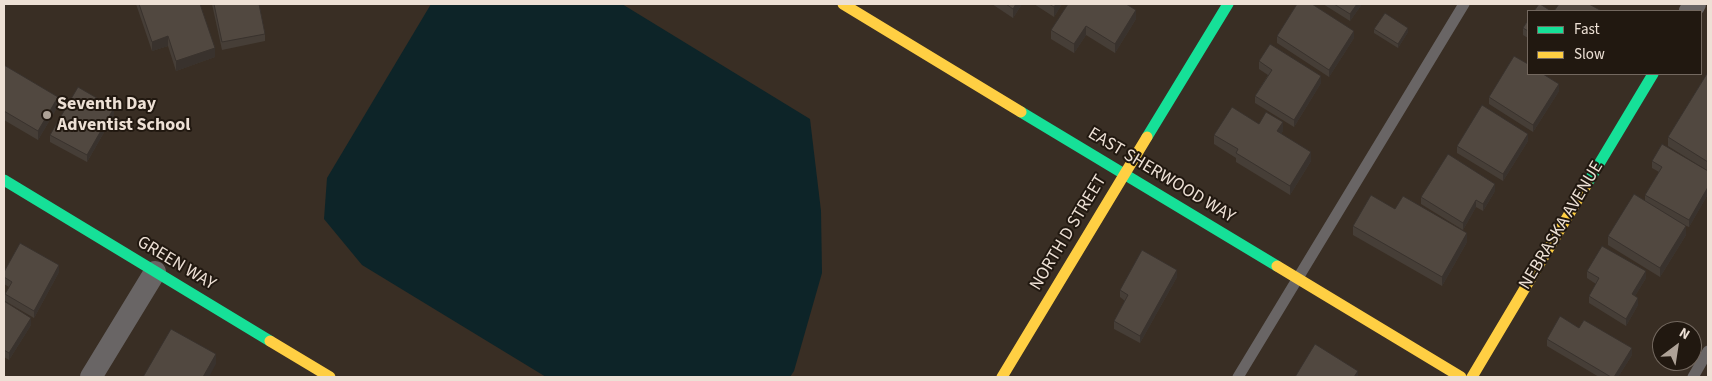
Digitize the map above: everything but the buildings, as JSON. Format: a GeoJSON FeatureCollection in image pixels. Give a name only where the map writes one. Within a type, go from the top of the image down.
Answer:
{"type":"FeatureCollection","features":[{"type":"Feature","properties":{"kind":"street","name":"EAST SHERWOOD WAY"},"geometry":{"type":"LineString","coordinates":[[843,4],[1462,377]]}},
{"type":"Feature","properties":{"kind":"street","name":"NORTH D STREET"},"geometry":{"type":"LineString","coordinates":[[1002,377],[1228,4]]}},
{"type":"Feature","properties":{"kind":"street","name":"NEBRASKA AVENUE"},"geometry":{"type":"LineString","coordinates":[[1472,377],[1652,75]]}},
{"type":"Feature","properties":{"kind":"street","name":"GREEN WAY"},"geometry":{"type":"LineString","coordinates":[[4,180],[155,272],[316,374],[330,377]]}},
{"type":"Feature","properties":{"kind":"street"},"geometry":{"type":"LineString","coordinates":[[91,377],[155,272]]}},
{"type":"Feature","properties":{"kind":"lane"},"geometry":{"type":"LineString","coordinates":[[1238,377],[1464,4]]}},
{"type":"Feature","properties":{"kind":"lane"},"geometry":{"type":"LineString","coordinates":[[1693,377],[1708,352]]}},
{"type":"Feature","properties":{"kind":"water"},"geometry":{"type":"Polygon","coordinates":[[[431,4],[622,4],[810,119],[821,211],[822,273],[794,371],[790,377],[546,377],[362,265],[324,219],[327,178],[431,4]]]}},
{"type":"Feature","properties":{"kind":"traffic: fast"},"geometry":{"type":"LineString","coordinates":[[1147,137],[1228,4]]}},
{"type":"Feature","properties":{"kind":"traffic: fast"},"geometry":{"type":"LineString","coordinates":[[1587,184],[1652,75]]}},
{"type":"Feature","properties":{"kind":"traffic: fast"},"geometry":{"type":"LineString","coordinates":[[1021,112],[1277,266]]}},
{"type":"Feature","properties":{"kind":"traffic: fast"},"geometry":{"type":"LineString","coordinates":[[4,180],[270,341]]}},
{"type":"Feature","properties":{"kind":"traffic: slow"},"geometry":{"type":"LineString","coordinates":[[843,4],[1021,112]]}},
{"type":"Feature","properties":{"kind":"traffic: slow"},"geometry":{"type":"LineString","coordinates":[[1002,377],[1147,137]]}},
{"type":"Feature","properties":{"kind":"traffic: slow"},"geometry":{"type":"LineString","coordinates":[[1472,377],[1587,184]]}},
{"type":"Feature","properties":{"kind":"traffic: slow"},"geometry":{"type":"LineString","coordinates":[[1277,266],[1461,377]]}},
{"type":"Feature","properties":{"kind":"traffic: slow"},"geometry":{"type":"LineString","coordinates":[[270,341],[330,377]]}},
{"type":"Feature","properties":{"kind":"place","name":"Seventh Day Adventist School"},"geometry":{"type":"Point","coordinates":[47,115]}}]}
